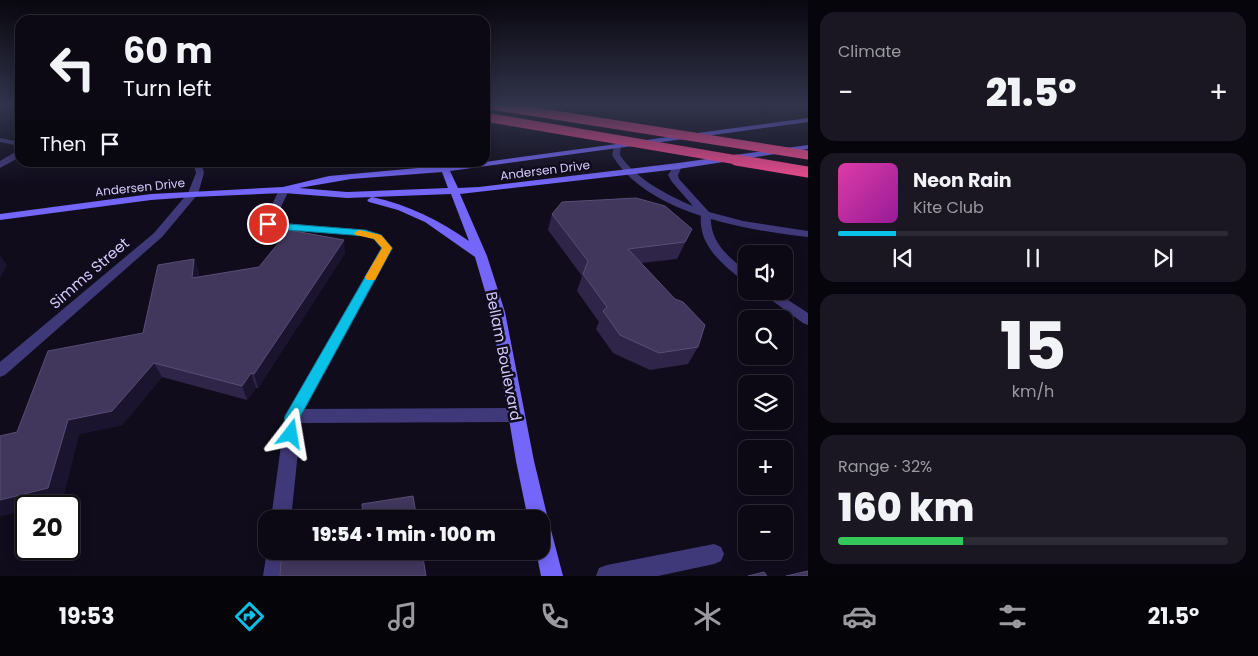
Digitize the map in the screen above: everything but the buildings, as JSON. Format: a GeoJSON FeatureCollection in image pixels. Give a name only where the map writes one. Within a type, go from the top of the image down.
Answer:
{"type":"FeatureCollection","features":[{"type":"Feature","properties":{"kind":"highway"},"geometry":{"type":"LineString","coordinates":[[567,131],[808,172]]}},
{"type":"Feature","properties":{"kind":"highway"},"geometry":{"type":"LineString","coordinates":[[655,131],[808,155]]}},
{"type":"Feature","properties":{"kind":"main road","name":"Andersen Drive"},"geometry":{"type":"LineString","coordinates":[[490,163],[728,131]]}},
{"type":"Feature","properties":{"kind":"main road","name":"Andersen Drive"},"geometry":{"type":"LineString","coordinates":[[0,217],[151,197],[193,194],[284,190],[347,196],[456,192],[678,166],[808,147]]}},
{"type":"Feature","properties":{"kind":"main road","name":"Andersen Drive"},"geometry":{"type":"LineString","coordinates":[[284,190],[305,183],[337,177],[460,167]]}},
{"type":"Feature","properties":{"kind":"main road","name":"Bellam Boulevard"},"geometry":{"type":"LineString","coordinates":[[445,169],[481,256],[501,327],[516,415],[536,510]]}},
{"type":"Feature","properties":{"kind":"main road"},"geometry":{"type":"LineString","coordinates":[[347,196],[394,204],[420,214],[448,230],[481,256]]}},
{"type":"Feature","properties":{"kind":"main road"},"geometry":{"type":"LineString","coordinates":[[548,560],[552,576]]}},
{"type":"Feature","properties":{"kind":"street"},"geometry":{"type":"LineString","coordinates":[[0,140],[15,143]]}},
{"type":"Feature","properties":{"kind":"street"},"geometry":{"type":"LineString","coordinates":[[618,146],[616,155],[630,172],[669,200],[706,214],[763,228],[808,234]]}},
{"type":"Feature","properties":{"kind":"street"},"geometry":{"type":"LineString","coordinates":[[0,165],[15,156]]}},
{"type":"Feature","properties":{"kind":"street"},"geometry":{"type":"LineString","coordinates":[[678,166],[673,174],[675,180],[706,214]]}},
{"type":"Feature","properties":{"kind":"street"},"geometry":{"type":"LineString","coordinates":[[193,194],[200,173],[198,167]]}},
{"type":"Feature","properties":{"kind":"street"},"geometry":{"type":"LineString","coordinates":[[282,510],[293,416],[387,248],[378,237],[365,233],[268,224],[284,190]]}},
{"type":"Feature","properties":{"kind":"street","name":"Simms Street"},"geometry":{"type":"LineString","coordinates":[[0,371],[158,235],[193,194]]}},
{"type":"Feature","properties":{"kind":"street"},"geometry":{"type":"LineString","coordinates":[[706,214],[704,225],[707,237],[717,252],[738,270]]}},
{"type":"Feature","properties":{"kind":"street"},"geometry":{"type":"LineString","coordinates":[[779,300],[808,320]]}},
{"type":"Feature","properties":{"kind":"street"},"geometry":{"type":"LineString","coordinates":[[293,416],[516,415]]}},
{"type":"Feature","properties":{"kind":"street"},"geometry":{"type":"LineString","coordinates":[[607,576],[714,554]]}},
{"type":"Feature","properties":{"kind":"street"},"geometry":{"type":"LineString","coordinates":[[274,576],[276,560]]}},
{"type":"Feature","properties":{"kind":"slow traffic"},"geometry":{"type":"LineString","coordinates":[[359,233],[378,237],[387,248],[371,277]]}},
{"type":"Feature","properties":{"kind":"route"},"geometry":{"type":"LineString","coordinates":[[268,224],[365,233],[378,237],[387,248],[293,416],[291,434]]}}]}
